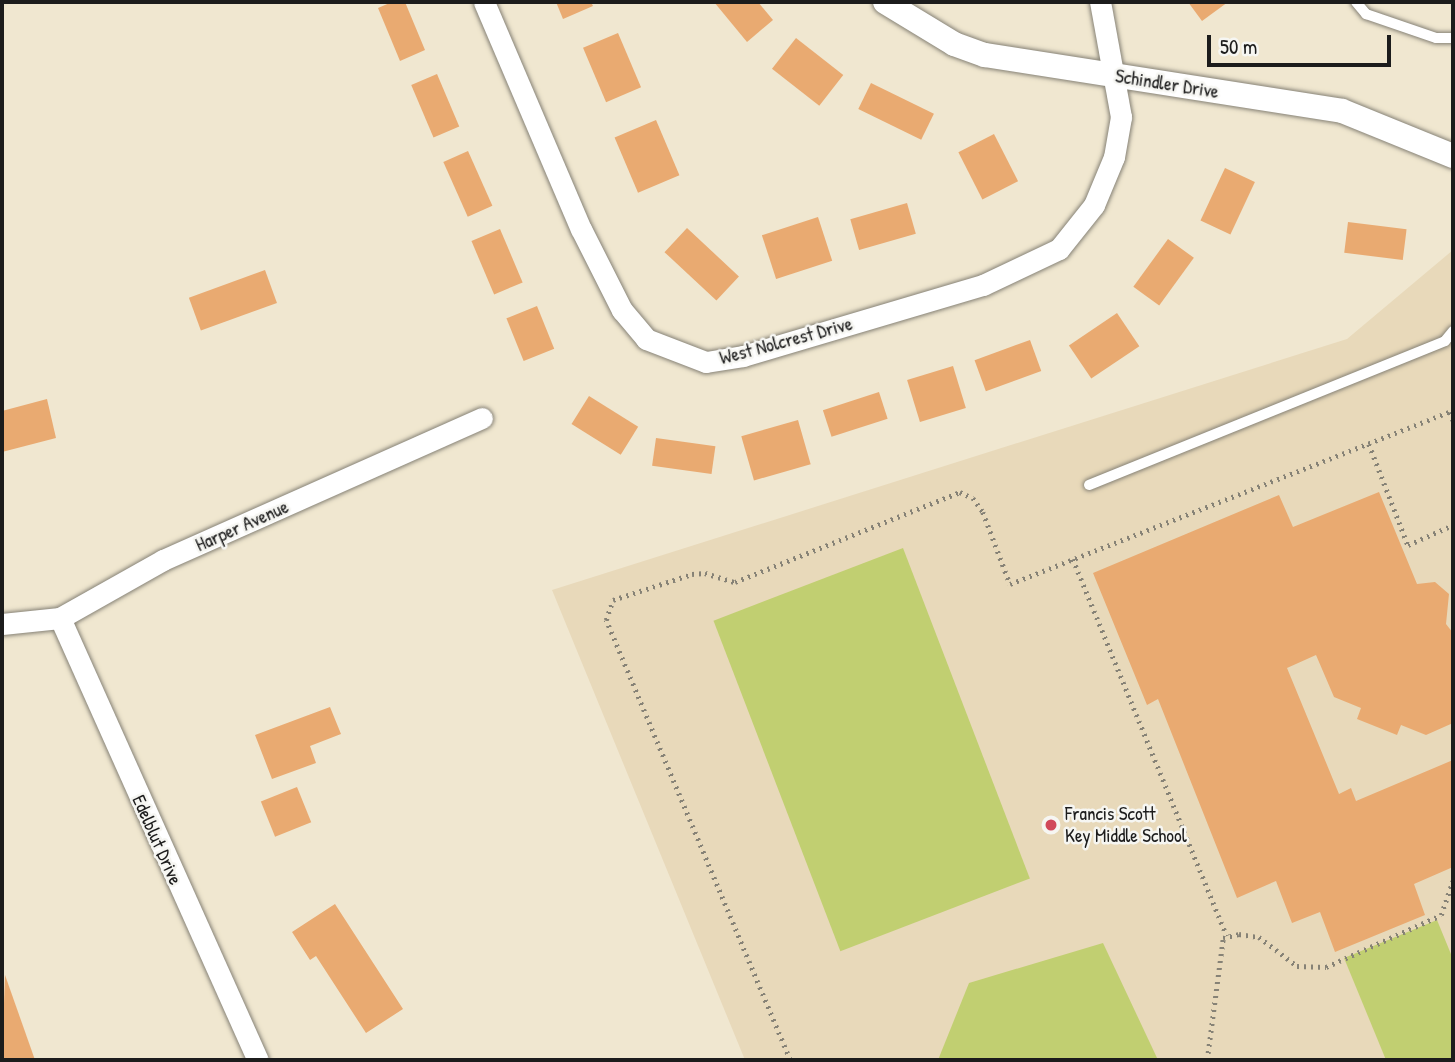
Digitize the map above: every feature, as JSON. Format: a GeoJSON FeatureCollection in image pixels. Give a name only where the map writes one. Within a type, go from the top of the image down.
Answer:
{"type":"FeatureCollection","features":[{"type":"Feature","properties":{"kind":"street","name":"West Nolcrest Drive"},"geometry":{"type":"LineString","coordinates":[[484,2],[581,229],[622,310],[646,339],[676,354],[706,362],[743,356],[983,285],[1059,249],[1094,205],[1114,157],[1122,110],[1100,2]]}},
{"type":"Feature","properties":{"kind":"street","name":"Schindler Drive"},"geometry":{"type":"LineString","coordinates":[[885,2],[954,44],[985,55],[1342,111],[1453,156]]}},
{"type":"Feature","properties":{"kind":"street","name":"Harper Avenue"},"geometry":{"type":"LineString","coordinates":[[2,624],[60,618],[163,560],[482,418]]}},
{"type":"Feature","properties":{"kind":"street","name":"Edelblut Drive"},"geometry":{"type":"LineString","coordinates":[[60,618],[258,1060]]}},
{"type":"Feature","properties":{"kind":"lane"},"geometry":{"type":"LineString","coordinates":[[1356,2],[1366,14],[1436,38],[1453,38]]}},
{"type":"Feature","properties":{"kind":"lane"},"geometry":{"type":"LineString","coordinates":[[1089,485],[1445,341],[1453,331]]}},
{"type":"Feature","properties":{"kind":"path"},"geometry":{"type":"LineString","coordinates":[[790,1060],[607,620],[607,609],[625,594],[692,573],[735,582],[960,492],[973,498],[983,512],[1010,584],[1451,411],[1453,420]]}},
{"type":"Feature","properties":{"kind":"path"},"geometry":{"type":"LineString","coordinates":[[1369,444],[1408,545],[1453,525]]}},
{"type":"Feature","properties":{"kind":"path"},"geometry":{"type":"LineString","coordinates":[[1073,559],[1227,936]]}},
{"type":"Feature","properties":{"kind":"path"},"geometry":{"type":"LineString","coordinates":[[1227,936],[1269,942],[1297,967],[1326,967],[1441,915],[1453,881]]}},
{"type":"Feature","properties":{"kind":"path"},"geometry":{"type":"LineString","coordinates":[[1207,1060],[1220,949],[1227,936]]}},
{"type":"Feature","properties":{"kind":"shaded area","name":"Francis Scott Key Middle School"},"geometry":{"type":"Polygon","coordinates":[[[1453,250],[1453,1060],[745,1060],[552,590],[1347,339],[1453,250]]]}},
{"type":"Feature","properties":{"kind":"green space"},"geometry":{"type":"Polygon","coordinates":[[[903,548],[1030,878],[840,951],[713,621],[903,548]]]}},
{"type":"Feature","properties":{"kind":"green space"},"geometry":{"type":"Polygon","coordinates":[[[1437,920],[1453,959],[1453,1060],[1386,1060],[1344,958],[1437,920]]]}},
{"type":"Feature","properties":{"kind":"green space"},"geometry":{"type":"Polygon","coordinates":[[[1103,943],[1158,1060],[938,1060],[969,983],[1103,943]]]}},
{"type":"Feature","properties":{"kind":"building"},"geometry":{"type":"Polygon","coordinates":[[[392,2],[405,2],[425,50],[400,61],[378,8],[392,2]]]}},
{"type":"Feature","properties":{"kind":"building"},"geometry":{"type":"Polygon","coordinates":[[[556,2],[591,2],[593,6],[563,19],[556,2]]]}},
{"type":"Feature","properties":{"kind":"building"},"geometry":{"type":"Polygon","coordinates":[[[714,2],[758,2],[773,20],[747,42],[714,2]]]}},
{"type":"Feature","properties":{"kind":"building"},"geometry":{"type":"Polygon","coordinates":[[[1188,2],[1228,2],[1202,21],[1188,2]]]}},
{"type":"Feature","properties":{"kind":"building"},"geometry":{"type":"Polygon","coordinates":[[[618,33],[641,87],[606,102],[583,48],[618,33]]]}},
{"type":"Feature","properties":{"kind":"building"},"geometry":{"type":"Polygon","coordinates":[[[796,38],[843,75],[819,106],[772,69],[796,38]]]}},
{"type":"Feature","properties":{"kind":"building"},"geometry":{"type":"Polygon","coordinates":[[[437,74],[459,126],[433,137],[411,85],[437,74]]]}},
{"type":"Feature","properties":{"kind":"building"},"geometry":{"type":"Polygon","coordinates":[[[871,83],[934,114],[921,140],[858,109],[871,83]]]}},
{"type":"Feature","properties":{"kind":"building"},"geometry":{"type":"Polygon","coordinates":[[[656,120],[679,175],[638,193],[615,138],[656,120]]]}},
{"type":"Feature","properties":{"kind":"building"},"geometry":{"type":"Polygon","coordinates":[[[994,134],[1018,181],[982,199],[958,152],[994,134]]]}},
{"type":"Feature","properties":{"kind":"building"},"geometry":{"type":"Polygon","coordinates":[[[468,151],[492,206],[468,217],[443,162],[468,151]]]}},
{"type":"Feature","properties":{"kind":"building"},"geometry":{"type":"Polygon","coordinates":[[[1225,168],[1255,182],[1230,235],[1200,221],[1225,168]]]}},
{"type":"Feature","properties":{"kind":"building"},"geometry":{"type":"Polygon","coordinates":[[[907,203],[916,234],[859,250],[850,219],[907,203]]]}},
{"type":"Feature","properties":{"kind":"building"},"geometry":{"type":"Polygon","coordinates":[[[818,217],[832,261],[776,279],[762,235],[818,217]]]}},
{"type":"Feature","properties":{"kind":"building"},"geometry":{"type":"Polygon","coordinates":[[[1348,222],[1407,229],[1403,260],[1344,253],[1348,222]]]}},
{"type":"Feature","properties":{"kind":"building"},"geometry":{"type":"Polygon","coordinates":[[[687,228],[739,276],[716,301],[664,252],[687,228]]]}},
{"type":"Feature","properties":{"kind":"building"},"geometry":{"type":"Polygon","coordinates":[[[500,229],[523,282],[494,295],[471,241],[500,229]]]}},
{"type":"Feature","properties":{"kind":"building"},"geometry":{"type":"Polygon","coordinates":[[[1168,239],[1194,258],[1159,306],[1133,287],[1168,239]]]}},
{"type":"Feature","properties":{"kind":"building"},"geometry":{"type":"Polygon","coordinates":[[[265,270],[277,303],[201,331],[189,298],[265,270]]]}},
{"type":"Feature","properties":{"kind":"building"},"geometry":{"type":"Polygon","coordinates":[[[537,306],[554,349],[524,361],[506,318],[537,306]]]}},
{"type":"Feature","properties":{"kind":"building"},"geometry":{"type":"Polygon","coordinates":[[[1117,313],[1139,346],[1091,379],[1069,345],[1117,313]]]}},
{"type":"Feature","properties":{"kind":"building"},"geometry":{"type":"Polygon","coordinates":[[[1030,340],[1041,371],[986,391],[975,360],[1030,340]]]}},
{"type":"Feature","properties":{"kind":"building"},"geometry":{"type":"Polygon","coordinates":[[[953,366],[966,408],[920,422],[907,380],[953,366]]]}},
{"type":"Feature","properties":{"kind":"building"},"geometry":{"type":"Polygon","coordinates":[[[879,392],[888,419],[832,437],[823,410],[879,392]]]}},
{"type":"Feature","properties":{"kind":"building"},"geometry":{"type":"Polygon","coordinates":[[[589,396],[638,427],[621,455],[572,424],[589,396]]]}},
{"type":"Feature","properties":{"kind":"building"},"geometry":{"type":"Polygon","coordinates":[[[47,399],[56,438],[2,452],[2,411],[47,399]]]}},
{"type":"Feature","properties":{"kind":"building"},"geometry":{"type":"Polygon","coordinates":[[[798,420],[811,464],[754,480],[741,436],[798,420]]]}},
{"type":"Feature","properties":{"kind":"building"},"geometry":{"type":"Polygon","coordinates":[[[656,438],[715,446],[712,474],[652,466],[656,438]]]}},
{"type":"Feature","properties":{"kind":"building"},"geometry":{"type":"Polygon","coordinates":[[[1379,492],[1417,584],[1435,582],[1449,594],[1446,624],[1453,633],[1453,723],[1426,735],[1401,725],[1397,735],[1357,719],[1361,708],[1334,697],[1316,655],[1287,668],[1339,794],[1351,788],[1356,801],[1453,760],[1453,867],[1414,884],[1425,915],[1335,952],[1320,912],[1292,923],[1276,881],[1237,898],[1158,699],[1147,705],[1093,573],[1279,495],[1293,527],[1379,492]]]}},
{"type":"Feature","properties":{"kind":"building"},"geometry":{"type":"Polygon","coordinates":[[[330,707],[341,734],[310,746],[316,763],[272,779],[255,735],[330,707]]]}},
{"type":"Feature","properties":{"kind":"building"},"geometry":{"type":"Polygon","coordinates":[[[297,787],[311,822],[275,837],[261,802],[297,787]]]}},
{"type":"Feature","properties":{"kind":"building"},"geometry":{"type":"Polygon","coordinates":[[[335,904],[403,1009],[366,1033],[316,956],[310,960],[292,932],[335,904]]]}},
{"type":"Feature","properties":{"kind":"building"},"geometry":{"type":"Polygon","coordinates":[[[5,975],[35,1060],[2,1060],[5,975]]]}},
{"type":"Feature","properties":{"kind":"place","name":"Francis Scott Key Middle School"},"geometry":{"type":"Point","coordinates":[1051,825]}}]}
